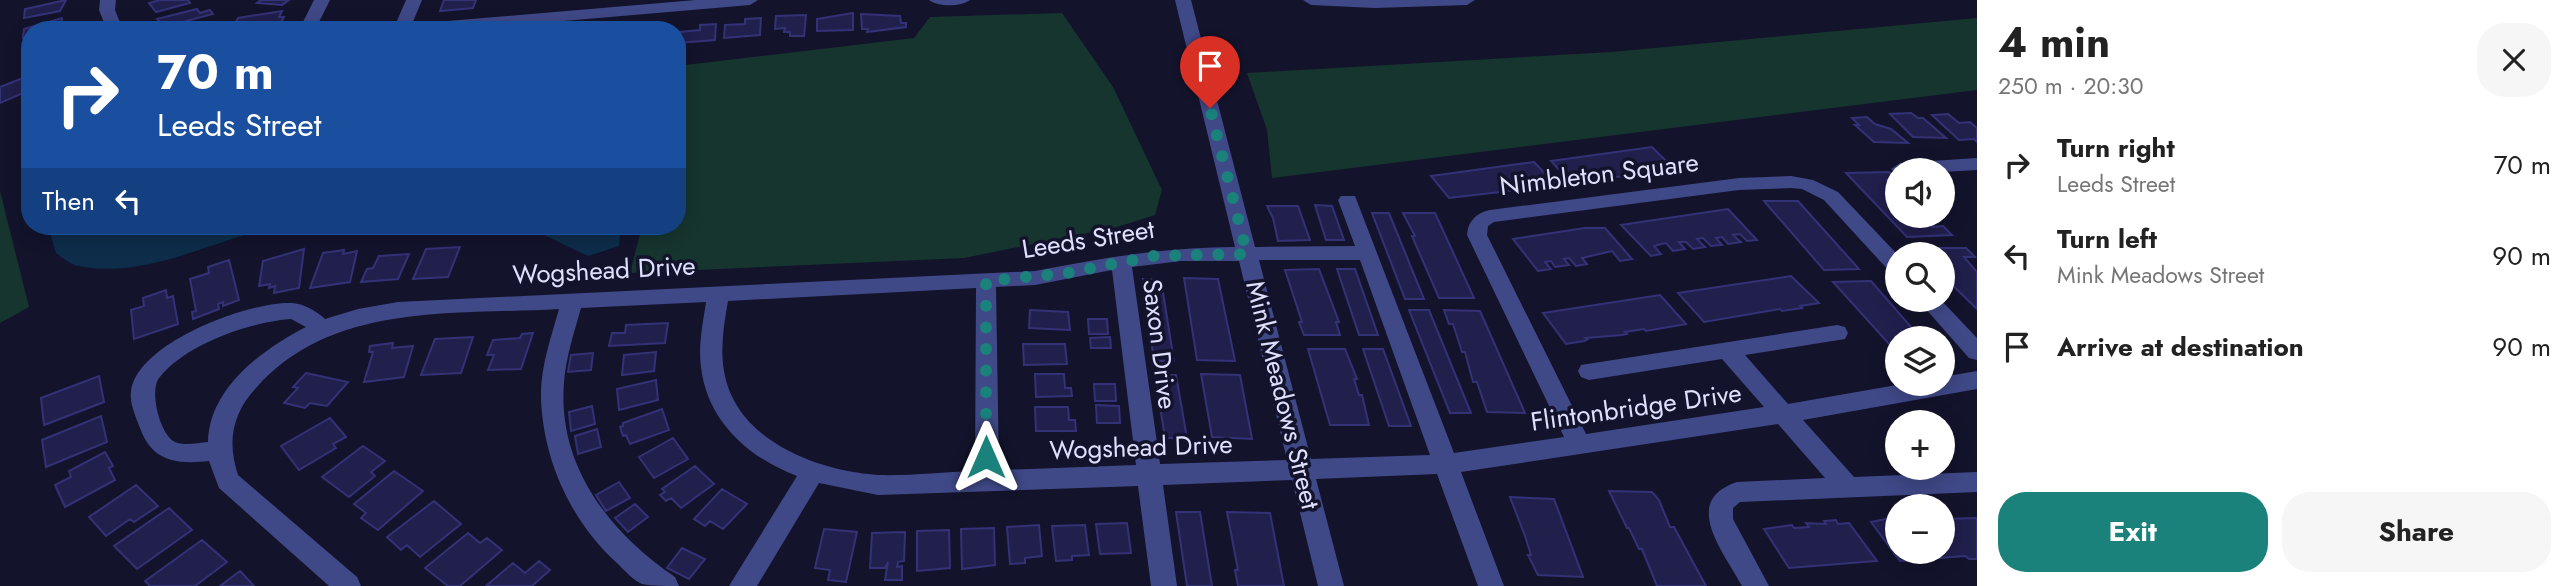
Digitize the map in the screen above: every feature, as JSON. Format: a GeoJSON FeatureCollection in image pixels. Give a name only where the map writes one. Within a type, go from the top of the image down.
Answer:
{"type":"FeatureCollection","features":[{"type":"Feature","properties":{"kind":"street"},"geometry":{"type":"LineString","coordinates":[[108,0],[107,10],[111,21]]}},
{"type":"Feature","properties":{"kind":"street"},"geometry":{"type":"LineString","coordinates":[[312,21],[322,0]]}},
{"type":"Feature","properties":{"kind":"street"},"geometry":{"type":"LineString","coordinates":[[405,21],[414,0]]}},
{"type":"Feature","properties":{"kind":"street"},"geometry":{"type":"LineString","coordinates":[[477,21],[594,7],[750,0]]}},
{"type":"Feature","properties":{"kind":"street"},"geometry":{"type":"LineString","coordinates":[[937,0],[962,0]]}},
{"type":"Feature","properties":{"kind":"street","name":"Mink Meadows Street"},"geometry":{"type":"LineString","coordinates":[[1183,0],[1331,586]]}},
{"type":"Feature","properties":{"kind":"street"},"geometry":{"type":"LineString","coordinates":[[1311,0],[1467,0]]}},
{"type":"Feature","properties":{"kind":"street"},"geometry":{"type":"LineString","coordinates":[[1955,165],[1977,164]]}},
{"type":"Feature","properties":{"kind":"street","name":"Nimbleton Square"},"geometry":{"type":"LineString","coordinates":[[1578,444],[1477,235],[1477,226],[1482,220],[1490,216],[1739,184],[1791,182],[1813,187],[1831,196],[1885,254]]}},
{"type":"Feature","properties":{"kind":"street"},"geometry":{"type":"LineString","coordinates":[[1348,200],[1491,586]]}},
{"type":"Feature","properties":{"kind":"street","name":"Leeds Street"},"geometry":{"type":"LineString","coordinates":[[718,294],[986,281],[1067,273],[1121,261],[1181,254],[1368,253]]}},
{"type":"Feature","properties":{"kind":"street","name":"Saxon Drive"},"geometry":{"type":"LineString","coordinates":[[1121,261],[1164,586]]}},
{"type":"Feature","properties":{"kind":"street"},"geometry":{"type":"LineString","coordinates":[[986,281],[986,482]]}},
{"type":"Feature","properties":{"kind":"street","name":"Wogshead Drive"},"geometry":{"type":"LineString","coordinates":[[217,451],[218,433],[227,410],[240,390],[280,353],[322,329],[348,320],[387,312],[718,294],[710,352],[714,380],[723,404],[737,424],[759,445],[812,473],[878,485],[1302,470]]}},
{"type":"Feature","properties":{"kind":"street"},"geometry":{"type":"LineString","coordinates":[[572,302],[555,363],[552,395],[561,456],[575,490],[596,523],[621,552],[666,586]]}},
{"type":"Feature","properties":{"kind":"street"},"geometry":{"type":"LineString","coordinates":[[322,329],[307,315],[293,311],[277,311],[192,340],[159,364],[142,391],[155,440],[163,449],[178,453],[217,451],[219,464],[228,481],[348,586]]}},
{"type":"Feature","properties":{"kind":"street"},"geometry":{"type":"LineString","coordinates":[[1939,312],[1977,352]]}},
{"type":"Feature","properties":{"kind":"street"},"geometry":{"type":"LineString","coordinates":[[1589,371],[1837,333]]}},
{"type":"Feature","properties":{"kind":"street"},"geometry":{"type":"LineString","coordinates":[[1727,350],[1848,487]]}},
{"type":"Feature","properties":{"kind":"street","name":"Flintonbridge Drive"},"geometry":{"type":"LineString","coordinates":[[1302,470],[1446,464],[1782,414],[1977,380]]}},
{"type":"Feature","properties":{"kind":"street"},"geometry":{"type":"LineString","coordinates":[[742,586],[812,473]]}},
{"type":"Feature","properties":{"kind":"street"},"geometry":{"type":"LineString","coordinates":[[1756,586],[1720,520],[1719,508],[1725,497],[1737,492],[1977,482]]}},
{"type":"Feature","properties":{"kind":"green space"},"geometry":{"type":"Polygon","coordinates":[[[1062,13],[1113,87],[1162,190],[1155,215],[1117,227],[964,258],[630,273],[640,235],[686,235],[686,65],[914,38],[930,17],[1062,13]]]}},
{"type":"Feature","properties":{"kind":"green space"},"geometry":{"type":"Polygon","coordinates":[[[1977,18],[1977,90],[1272,178],[1267,130],[1247,73],[1612,52],[1977,18]]]}},
{"type":"Feature","properties":{"kind":"green space"},"geometry":{"type":"Polygon","coordinates":[[[0,191],[29,307],[0,323],[0,191]]]}},
{"type":"Feature","properties":{"kind":"water"},"geometry":{"type":"Polygon","coordinates":[[[51,235],[247,235],[156,263],[130,267],[105,269],[76,265],[56,253],[51,235]]]}},
{"type":"Feature","properties":{"kind":"water"},"geometry":{"type":"Polygon","coordinates":[[[544,235],[620,235],[619,246],[588,256],[544,235]]]}},
{"type":"Feature","properties":{"kind":"building"},"geometry":{"type":"Polygon","coordinates":[[[66,0],[60,11],[24,18],[25,9],[66,0]]]}},
{"type":"Feature","properties":{"kind":"building"},"geometry":{"type":"Polygon","coordinates":[[[160,0],[188,0],[190,3],[156,12],[149,3],[160,0]]]}},
{"type":"Feature","properties":{"kind":"building"},"geometry":{"type":"Polygon","coordinates":[[[261,0],[289,0],[282,5],[257,3],[261,0]]]}},
{"type":"Feature","properties":{"kind":"building"},"geometry":{"type":"Polygon","coordinates":[[[444,0],[476,0],[473,8],[440,11],[444,0]]]}},
{"type":"Feature","properties":{"kind":"building"},"geometry":{"type":"Polygon","coordinates":[[[197,9],[200,13],[210,10],[213,14],[187,21],[157,19],[197,9]]]}},
{"type":"Feature","properties":{"kind":"building"},"geometry":{"type":"Polygon","coordinates":[[[282,11],[279,17],[284,17],[282,21],[236,21],[238,18],[282,11]]]}},
{"type":"Feature","properties":{"kind":"building"},"geometry":{"type":"Polygon","coordinates":[[[853,13],[853,30],[817,31],[817,19],[853,13]]]}},
{"type":"Feature","properties":{"kind":"building"},"geometry":{"type":"Polygon","coordinates":[[[861,14],[900,16],[901,23],[906,23],[906,27],[867,32],[868,29],[862,29],[861,14]]]}},
{"type":"Feature","properties":{"kind":"building"},"geometry":{"type":"Polygon","coordinates":[[[806,15],[804,36],[790,36],[790,32],[784,32],[785,28],[775,29],[776,16],[806,15]]]}},
{"type":"Feature","properties":{"kind":"building"},"geometry":{"type":"Polygon","coordinates":[[[761,18],[760,35],[724,38],[725,25],[745,24],[745,19],[761,18]]]}},
{"type":"Feature","properties":{"kind":"building"},"geometry":{"type":"Polygon","coordinates":[[[716,24],[715,40],[686,42],[686,31],[700,30],[700,25],[716,24]]]}},
{"type":"Feature","properties":{"kind":"building"},"geometry":{"type":"Polygon","coordinates":[[[21,79],[21,94],[0,103],[0,87],[21,79]]]}},
{"type":"Feature","properties":{"kind":"building"},"geometry":{"type":"Polygon","coordinates":[[[1911,113],[1923,118],[1946,138],[1913,137],[1890,114],[1911,113]]]}},
{"type":"Feature","properties":{"kind":"building"},"geometry":{"type":"Polygon","coordinates":[[[1948,114],[1959,123],[1970,122],[1977,128],[1977,142],[1974,139],[1959,140],[1932,115],[1948,114]]]}},
{"type":"Feature","properties":{"kind":"building"},"geometry":{"type":"Polygon","coordinates":[[[1867,117],[1875,124],[1891,129],[1908,143],[1874,142],[1855,125],[1859,125],[1852,118],[1867,117]]]}},
{"type":"Feature","properties":{"kind":"building"},"geometry":{"type":"Polygon","coordinates":[[[1652,147],[1673,168],[1653,173],[1570,182],[1551,161],[1652,147]]]}},
{"type":"Feature","properties":{"kind":"building"},"geometry":{"type":"Polygon","coordinates":[[[1534,162],[1554,183],[1549,184],[1551,186],[1449,198],[1431,176],[1534,162]]]}},
{"type":"Feature","properties":{"kind":"building"},"geometry":{"type":"Polygon","coordinates":[[[1885,172],[1885,214],[1846,173],[1885,172]]]}},
{"type":"Feature","properties":{"kind":"building"},"geometry":{"type":"Polygon","coordinates":[[[1764,201],[1798,201],[1859,269],[1824,270],[1764,201]]]}},
{"type":"Feature","properties":{"kind":"building"},"geometry":{"type":"Polygon","coordinates":[[[1315,205],[1332,206],[1344,240],[1326,240],[1315,205]]]}},
{"type":"Feature","properties":{"kind":"building"},"geometry":{"type":"Polygon","coordinates":[[[1267,206],[1298,206],[1310,240],[1278,241],[1273,218],[1267,206]]]}},
{"type":"Feature","properties":{"kind":"building"},"geometry":{"type":"Polygon","coordinates":[[[1728,209],[1757,240],[1747,241],[1740,234],[1733,235],[1741,242],[1728,244],[1722,237],[1716,238],[1722,245],[1711,246],[1703,238],[1697,239],[1705,247],[1693,249],[1686,242],[1679,242],[1685,249],[1673,251],[1666,243],[1654,246],[1661,254],[1651,256],[1621,225],[1728,209]]]}},
{"type":"Feature","properties":{"kind":"building"},"geometry":{"type":"Polygon","coordinates":[[[1372,213],[1389,213],[1424,299],[1405,299],[1372,213]]]}},
{"type":"Feature","properties":{"kind":"building"},"geometry":{"type":"Polygon","coordinates":[[[1403,213],[1435,213],[1474,298],[1439,298],[1403,213]]]}},
{"type":"Feature","properties":{"kind":"building"},"geometry":{"type":"Polygon","coordinates":[[[1585,228],[1605,228],[1632,259],[1620,261],[1612,251],[1582,258],[1587,264],[1576,266],[1569,258],[1564,259],[1569,265],[1555,267],[1551,261],[1545,262],[1551,269],[1538,271],[1513,239],[1585,228]]]}},
{"type":"Feature","properties":{"kind":"building"},"geometry":{"type":"Polygon","coordinates":[[[1898,228],[1945,228],[1952,235],[1907,237],[1898,228]]]}},
{"type":"Feature","properties":{"kind":"building"},"geometry":{"type":"Polygon","coordinates":[[[460,247],[448,277],[413,279],[426,249],[460,247]]]}},
{"type":"Feature","properties":{"kind":"building"},"geometry":{"type":"Polygon","coordinates":[[[1955,248],[1966,248],[1975,257],[1964,257],[1977,272],[1977,309],[1955,288],[1955,248]]]}},
{"type":"Feature","properties":{"kind":"building"},"geometry":{"type":"Polygon","coordinates":[[[304,249],[299,288],[274,293],[275,286],[259,286],[263,261],[304,249]]]}},
{"type":"Feature","properties":{"kind":"building"},"geometry":{"type":"Polygon","coordinates":[[[344,250],[343,254],[357,251],[350,282],[310,288],[323,253],[344,250]]]}},
{"type":"Feature","properties":{"kind":"building"},"geometry":{"type":"Polygon","coordinates":[[[409,254],[398,279],[361,282],[367,269],[373,268],[379,256],[409,254]]]}},
{"type":"Feature","properties":{"kind":"building"},"geometry":{"type":"Polygon","coordinates":[[[229,260],[239,300],[223,306],[223,302],[218,304],[219,309],[193,319],[192,312],[196,311],[190,279],[209,273],[208,267],[229,260]]]}},
{"type":"Feature","properties":{"kind":"building"},"geometry":{"type":"Polygon","coordinates":[[[1319,269],[1339,322],[1336,322],[1340,335],[1304,335],[1299,322],[1302,322],[1285,270],[1319,269]]]}},
{"type":"Feature","properties":{"kind":"building"},"geometry":{"type":"Polygon","coordinates":[[[1337,269],[1355,269],[1378,335],[1359,335],[1337,269]]]}},
{"type":"Feature","properties":{"kind":"building"},"geometry":{"type":"Polygon","coordinates":[[[1791,276],[1819,303],[1800,306],[1802,308],[1780,309],[1704,322],[1678,293],[1791,276]]]}},
{"type":"Feature","properties":{"kind":"building"},"geometry":{"type":"Polygon","coordinates":[[[1184,278],[1218,279],[1235,361],[1197,360],[1184,278]]]}},
{"type":"Feature","properties":{"kind":"building"},"geometry":{"type":"Polygon","coordinates":[[[1143,279],[1161,280],[1174,361],[1154,361],[1143,279]]]}},
{"type":"Feature","properties":{"kind":"building"},"geometry":{"type":"Polygon","coordinates":[[[1871,281],[1885,297],[1885,312],[1898,312],[1910,326],[1885,326],[1885,339],[1833,282],[1871,281]]]}},
{"type":"Feature","properties":{"kind":"building"},"geometry":{"type":"Polygon","coordinates":[[[166,290],[167,298],[173,296],[178,324],[134,339],[131,310],[144,306],[143,298],[166,290]]]}},
{"type":"Feature","properties":{"kind":"building"},"geometry":{"type":"Polygon","coordinates":[[[1660,295],[1686,324],[1586,338],[1588,339],[1584,341],[1566,344],[1543,313],[1660,295]]]}},
{"type":"Feature","properties":{"kind":"building"},"geometry":{"type":"Polygon","coordinates":[[[1030,310],[1068,312],[1070,330],[1029,328],[1030,310]]]}},
{"type":"Feature","properties":{"kind":"building"},"geometry":{"type":"Polygon","coordinates":[[[1409,310],[1429,310],[1471,413],[1450,413],[1409,310]]]}},
{"type":"Feature","properties":{"kind":"building"},"geometry":{"type":"Polygon","coordinates":[[[1444,310],[1480,311],[1525,413],[1487,412],[1477,382],[1473,382],[1465,352],[1462,352],[1453,324],[1449,324],[1444,310]]]}},
{"type":"Feature","properties":{"kind":"building"},"geometry":{"type":"Polygon","coordinates":[[[1088,319],[1107,319],[1108,334],[1089,334],[1088,319]]]}},
{"type":"Feature","properties":{"kind":"building"},"geometry":{"type":"Polygon","coordinates":[[[668,323],[665,343],[609,346],[612,333],[625,333],[626,325],[668,323]]]}},
{"type":"Feature","properties":{"kind":"building"},"geometry":{"type":"Polygon","coordinates":[[[533,333],[521,369],[488,370],[494,355],[487,355],[493,340],[520,338],[522,334],[533,333]]]}},
{"type":"Feature","properties":{"kind":"building"},"geometry":{"type":"Polygon","coordinates":[[[473,337],[461,373],[421,375],[435,339],[473,337]]]}},
{"type":"Feature","properties":{"kind":"building"},"geometry":{"type":"Polygon","coordinates":[[[1110,337],[1111,348],[1091,348],[1090,338],[1110,337]]]}},
{"type":"Feature","properties":{"kind":"building"},"geometry":{"type":"Polygon","coordinates":[[[393,343],[392,348],[413,346],[404,377],[364,382],[373,352],[369,352],[370,346],[393,343]]]}},
{"type":"Feature","properties":{"kind":"building"},"geometry":{"type":"Polygon","coordinates":[[[1023,344],[1065,344],[1067,364],[1024,365],[1023,344]]]}},
{"type":"Feature","properties":{"kind":"building"},"geometry":{"type":"Polygon","coordinates":[[[1308,349],[1345,349],[1357,379],[1354,379],[1359,395],[1362,395],[1369,425],[1330,425],[1308,349]]]}},
{"type":"Feature","properties":{"kind":"building"},"geometry":{"type":"Polygon","coordinates":[[[1363,349],[1383,349],[1411,426],[1389,426],[1363,349]]]}},
{"type":"Feature","properties":{"kind":"building"},"geometry":{"type":"Polygon","coordinates":[[[656,352],[654,371],[622,375],[624,355],[656,352]]]}},
{"type":"Feature","properties":{"kind":"building"},"geometry":{"type":"Polygon","coordinates":[[[593,353],[591,370],[568,372],[571,355],[593,353]]]}},
{"type":"Feature","properties":{"kind":"building"},"geometry":{"type":"Polygon","coordinates":[[[306,373],[348,382],[327,406],[310,403],[305,408],[284,403],[298,388],[293,387],[306,373]]]}},
{"type":"Feature","properties":{"kind":"building"},"geometry":{"type":"Polygon","coordinates":[[[1035,374],[1064,374],[1065,388],[1071,388],[1072,396],[1036,397],[1035,374]]]}},
{"type":"Feature","properties":{"kind":"building"},"geometry":{"type":"Polygon","coordinates":[[[1201,374],[1240,375],[1252,439],[1212,437],[1201,374]]]}},
{"type":"Feature","properties":{"kind":"building"},"geometry":{"type":"Polygon","coordinates":[[[1155,375],[1176,375],[1187,438],[1165,438],[1155,375]]]}},
{"type":"Feature","properties":{"kind":"building"},"geometry":{"type":"Polygon","coordinates":[[[99,376],[104,402],[44,425],[41,398],[99,376]]]}},
{"type":"Feature","properties":{"kind":"building"},"geometry":{"type":"Polygon","coordinates":[[[656,380],[658,400],[619,410],[617,389],[656,380]]]}},
{"type":"Feature","properties":{"kind":"building"},"geometry":{"type":"Polygon","coordinates":[[[1094,384],[1115,384],[1116,401],[1095,401],[1094,384]]]}},
{"type":"Feature","properties":{"kind":"building"},"geometry":{"type":"Polygon","coordinates":[[[1096,405],[1119,406],[1120,423],[1097,423],[1096,405]]]}},
{"type":"Feature","properties":{"kind":"building"},"geometry":{"type":"Polygon","coordinates":[[[592,406],[595,424],[571,431],[569,412],[592,406]]]}},
{"type":"Feature","properties":{"kind":"building"},"geometry":{"type":"Polygon","coordinates":[[[1035,407],[1068,407],[1069,420],[1075,420],[1076,431],[1036,431],[1035,407]]]}},
{"type":"Feature","properties":{"kind":"building"},"geometry":{"type":"Polygon","coordinates":[[[662,409],[669,430],[630,444],[626,435],[623,436],[620,427],[623,423],[662,409]]]}},
{"type":"Feature","properties":{"kind":"building"},"geometry":{"type":"Polygon","coordinates":[[[101,416],[107,442],[46,467],[42,440],[101,416]]]}},
{"type":"Feature","properties":{"kind":"building"},"geometry":{"type":"Polygon","coordinates":[[[330,418],[346,437],[333,444],[336,448],[299,470],[281,446],[330,418]]]}},
{"type":"Feature","properties":{"kind":"building"},"geometry":{"type":"Polygon","coordinates":[[[597,429],[601,447],[578,454],[575,436],[597,429]]]}},
{"type":"Feature","properties":{"kind":"building"},"geometry":{"type":"Polygon","coordinates":[[[673,438],[688,459],[654,478],[639,457],[673,438]]]}},
{"type":"Feature","properties":{"kind":"building"},"geometry":{"type":"Polygon","coordinates":[[[363,446],[385,461],[371,472],[375,476],[349,497],[322,477],[363,446]]]}},
{"type":"Feature","properties":{"kind":"building"},"geometry":{"type":"Polygon","coordinates":[[[105,452],[113,466],[109,468],[115,480],[65,507],[55,485],[71,477],[69,471],[105,452]]]}},
{"type":"Feature","properties":{"kind":"building"},"geometry":{"type":"Polygon","coordinates":[[[695,466],[714,484],[681,508],[671,498],[666,501],[660,495],[665,492],[662,489],[695,466]]]}},
{"type":"Feature","properties":{"kind":"building"},"geometry":{"type":"Polygon","coordinates":[[[394,471],[423,491],[378,530],[361,518],[366,513],[354,504],[394,471]]]}},
{"type":"Feature","properties":{"kind":"building"},"geometry":{"type":"Polygon","coordinates":[[[619,482],[630,498],[606,511],[596,495],[619,482]]]}},
{"type":"Feature","properties":{"kind":"building"},"geometry":{"type":"Polygon","coordinates":[[[136,485],[158,506],[134,522],[130,519],[106,536],[89,517],[136,485]]]}},
{"type":"Feature","properties":{"kind":"building"},"geometry":{"type":"Polygon","coordinates":[[[722,489],[747,504],[723,529],[710,521],[705,526],[694,519],[722,489]]]}},
{"type":"Feature","properties":{"kind":"building"},"geometry":{"type":"Polygon","coordinates":[[[1609,491],[1652,492],[1706,586],[1657,586],[1642,549],[1639,549],[1627,528],[1609,491]]]}},
{"type":"Feature","properties":{"kind":"building"},"geometry":{"type":"Polygon","coordinates":[[[1510,497],[1554,499],[1583,577],[1538,575],[1528,555],[1531,555],[1510,497]]]}},
{"type":"Feature","properties":{"kind":"building"},"geometry":{"type":"Polygon","coordinates":[[[434,501],[461,524],[420,557],[407,545],[401,550],[387,537],[434,501]]]}},
{"type":"Feature","properties":{"kind":"building"},"geometry":{"type":"Polygon","coordinates":[[[635,504],[648,517],[628,532],[615,518],[635,504]]]}},
{"type":"Feature","properties":{"kind":"building"},"geometry":{"type":"Polygon","coordinates":[[[169,508],[192,530],[137,569],[114,546],[169,508]]]}},
{"type":"Feature","properties":{"kind":"building"},"geometry":{"type":"Polygon","coordinates":[[[1176,512],[1200,512],[1212,586],[1187,586],[1176,512]]]}},
{"type":"Feature","properties":{"kind":"building"},"geometry":{"type":"Polygon","coordinates":[[[1227,512],[1270,513],[1284,586],[1238,586],[1235,570],[1238,570],[1227,512]]]}},
{"type":"Feature","properties":{"kind":"building"},"geometry":{"type":"Polygon","coordinates":[[[1977,518],[1977,559],[1955,557],[1955,519],[1977,518]]]}},
{"type":"Feature","properties":{"kind":"building"},"geometry":{"type":"Polygon","coordinates":[[[1885,519],[1885,541],[1871,522],[1885,519]]]}},
{"type":"Feature","properties":{"kind":"building"},"geometry":{"type":"Polygon","coordinates":[[[1836,520],[1838,524],[1849,523],[1877,561],[1789,568],[1764,529],[1792,525],[1794,528],[1809,527],[1806,523],[1826,524],[1824,521],[1836,520]]]}},
{"type":"Feature","properties":{"kind":"building"},"geometry":{"type":"Polygon","coordinates":[[[1127,523],[1131,553],[1100,554],[1096,524],[1127,523]]]}},
{"type":"Feature","properties":{"kind":"building"},"geometry":{"type":"Polygon","coordinates":[[[1039,525],[1042,556],[1025,558],[1025,563],[1010,564],[1007,527],[1039,525]]]}},
{"type":"Feature","properties":{"kind":"building"},"geometry":{"type":"Polygon","coordinates":[[[1085,525],[1089,555],[1056,561],[1052,526],[1085,525]]]}},
{"type":"Feature","properties":{"kind":"building"},"geometry":{"type":"Polygon","coordinates":[[[994,528],[995,565],[962,569],[961,529],[994,528]]]}},
{"type":"Feature","properties":{"kind":"building"},"geometry":{"type":"Polygon","coordinates":[[[824,529],[857,532],[846,582],[828,580],[830,570],[815,568],[824,529]]]}},
{"type":"Feature","properties":{"kind":"building"},"geometry":{"type":"Polygon","coordinates":[[[949,530],[950,568],[917,571],[917,531],[949,530]]]}},
{"type":"Feature","properties":{"kind":"building"},"geometry":{"type":"Polygon","coordinates":[[[905,532],[904,561],[898,562],[897,567],[902,566],[902,580],[885,580],[888,562],[885,568],[870,568],[872,533],[905,532]]]}},
{"type":"Feature","properties":{"kind":"building"},"geometry":{"type":"Polygon","coordinates":[[[468,533],[480,543],[487,538],[502,550],[460,586],[448,586],[425,568],[468,533]]]}},
{"type":"Feature","properties":{"kind":"building"},"geometry":{"type":"Polygon","coordinates":[[[202,540],[227,562],[195,586],[150,586],[145,581],[202,540]]]}},
{"type":"Feature","properties":{"kind":"building"},"geometry":{"type":"Polygon","coordinates":[[[682,548],[705,559],[689,579],[667,568],[682,548]]]}},
{"type":"Feature","properties":{"kind":"building"},"geometry":{"type":"Polygon","coordinates":[[[539,561],[550,570],[532,586],[486,586],[513,563],[525,573],[539,561]]]}},
{"type":"Feature","properties":{"kind":"building"},"geometry":{"type":"Polygon","coordinates":[[[240,571],[254,586],[220,586],[240,571]]]}},
{"type":"Feature","properties":{"kind":"route"},"geometry":{"type":"LineString","coordinates":[[986,457],[986,281],[1035,278],[1154,256],[1247,254],[1210,108]]}}]}
